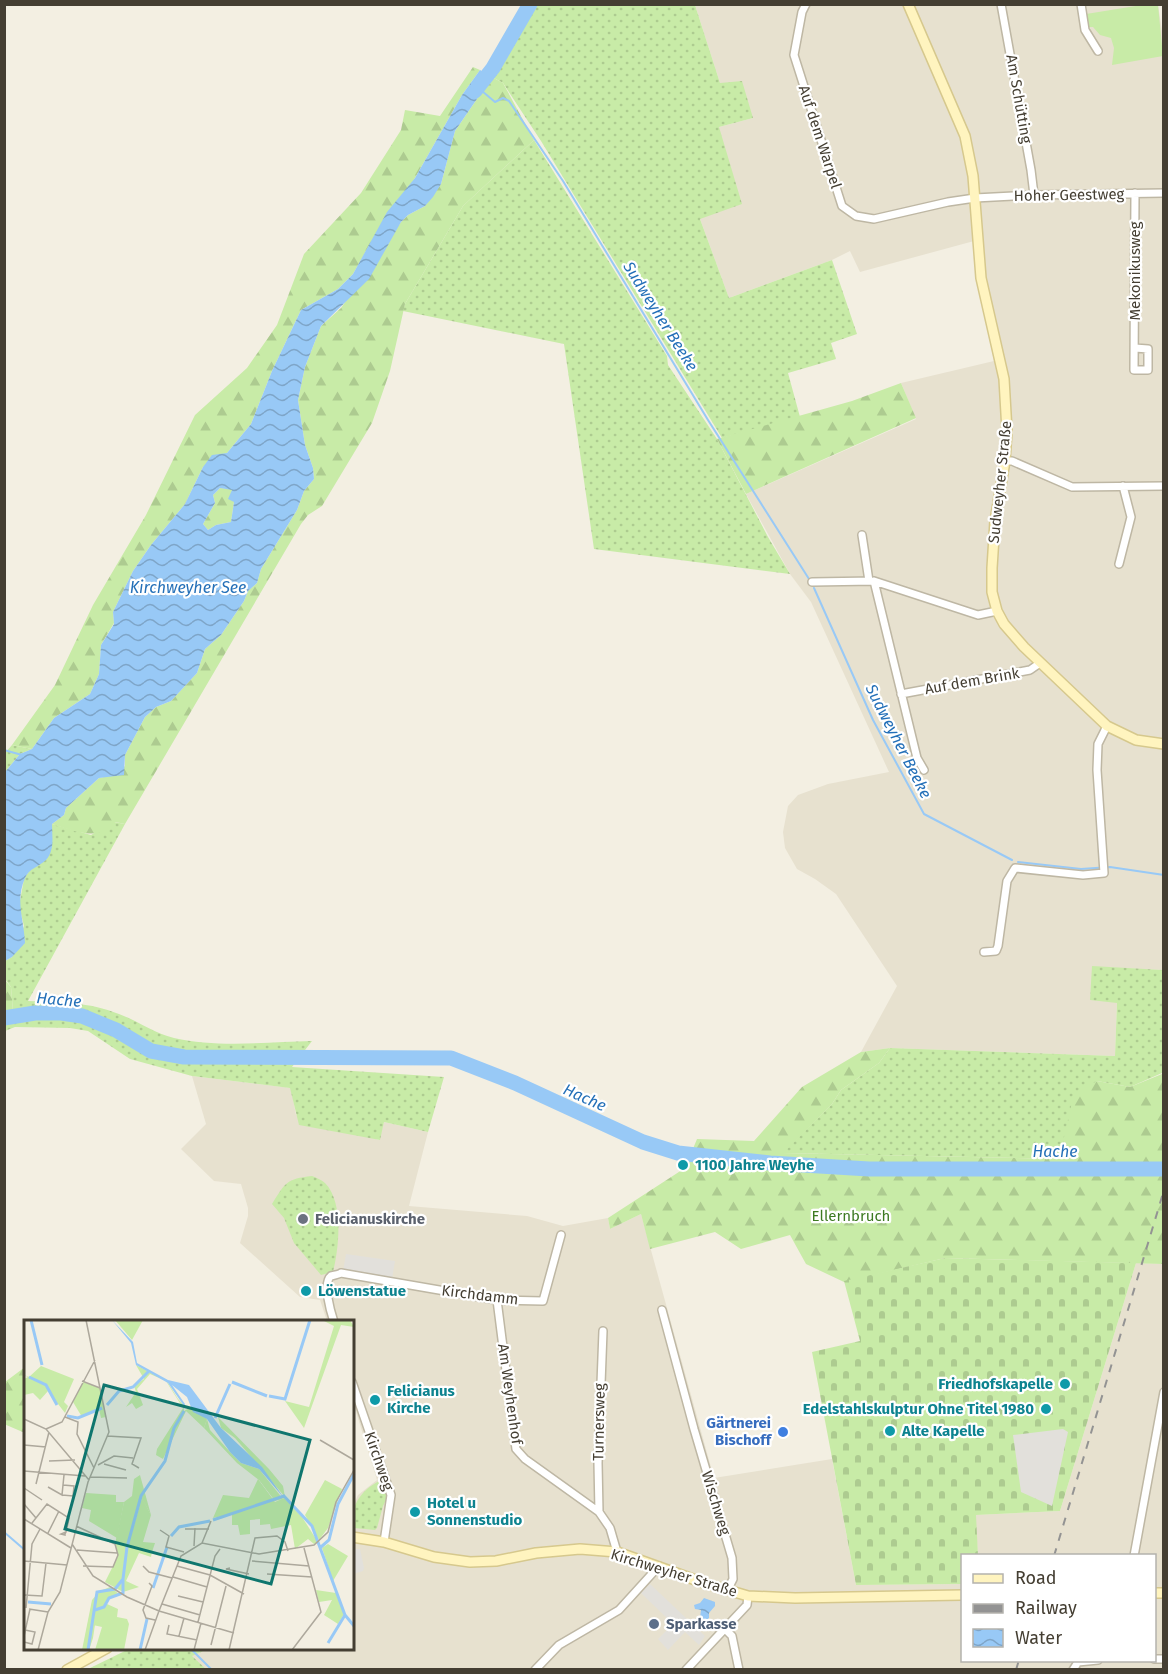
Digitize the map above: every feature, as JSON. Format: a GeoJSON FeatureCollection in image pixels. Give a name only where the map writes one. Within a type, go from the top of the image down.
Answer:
{"type":"FeatureCollection","features":[{"type":"Feature","properties":{"kind":"street","name":"Auf dem Warpel"},"geometry":{"type":"LineString","coordinates":[[806,4],[802,12],[794,55],[842,206],[856,216],[874,219],[975,198]]}},
{"type":"Feature","properties":{"kind":"street","name":"Sudweyher Straße"},"geometry":{"type":"LineString","coordinates":[[908,4],[965,136],[975,198],[981,278],[1007,399],[1005,461],[993,541],[991,584],[997,611],[1014,635],[1040,663],[1107,726],[1136,740],[1164,744]]}},
{"type":"Feature","properties":{"kind":"street","name":"Am Schütting"},"geometry":{"type":"LineString","coordinates":[[1001,4],[1034,195]]}},
{"type":"Feature","properties":{"kind":"street"},"geometry":{"type":"LineString","coordinates":[[1081,4],[1085,30],[1098,51]]}},
{"type":"Feature","properties":{"kind":"street","name":"Hoher Geestweg"},"geometry":{"type":"LineString","coordinates":[[975,198],[1164,193]]}},
{"type":"Feature","properties":{"kind":"street","name":"Mekonikusweg"},"geometry":{"type":"LineString","coordinates":[[1135,194],[1135,348]]}},
{"type":"Feature","properties":{"kind":"street"},"geometry":{"type":"LineString","coordinates":[[1005,461],[1072,487],[1164,486]]}},
{"type":"Feature","properties":{"kind":"street"},"geometry":{"type":"LineString","coordinates":[[1119,564],[1131,517],[1123,486]]}},
{"type":"Feature","properties":{"kind":"street"},"geometry":{"type":"LineString","coordinates":[[862,535],[871,581],[917,758],[924,770]]}},
{"type":"Feature","properties":{"kind":"street"},"geometry":{"type":"LineString","coordinates":[[812,582],[871,581],[978,615],[997,611]]}},
{"type":"Feature","properties":{"kind":"street","name":"Auf dem Brink"},"geometry":{"type":"LineString","coordinates":[[901,694],[1030,670],[1040,663]]}},
{"type":"Feature","properties":{"kind":"street"},"geometry":{"type":"LineString","coordinates":[[984,952],[996,951],[1007,881],[1015,868],[1083,875],[1104,873],[1097,770],[1098,744],[1107,726]]}},
{"type":"Feature","properties":{"kind":"street","name":"Kirchdamm"},"geometry":{"type":"LineString","coordinates":[[333,1320],[328,1302],[328,1281],[331,1276],[341,1273],[497,1300],[543,1301],[561,1235]]}},
{"type":"Feature","properties":{"kind":"street","name":"Am Weyhenhof"},"geometry":{"type":"LineString","coordinates":[[497,1300],[516,1449],[525,1459],[599,1512],[610,1528],[617,1552]]}},
{"type":"Feature","properties":{"kind":"street","name":"Wischweg"},"geometry":{"type":"LineString","coordinates":[[662,1310],[732,1558],[733,1579],[727,1591]]}},
{"type":"Feature","properties":{"kind":"street","name":"Turnersweg"},"geometry":{"type":"LineString","coordinates":[[599,1512],[598,1463],[603,1331]]}},
{"type":"Feature","properties":{"kind":"street","name":"Kirchweg"},"geometry":{"type":"LineString","coordinates":[[354,1388],[391,1495],[384,1542]]}},
{"type":"Feature","properties":{"kind":"street"},"geometry":{"type":"LineString","coordinates":[[1134,1554],[1164,1392]]}},
{"type":"Feature","properties":{"kind":"street","name":"Kirchweyher Straße"},"geometry":{"type":"LineString","coordinates":[[354,1538],[384,1542],[434,1557],[470,1562],[496,1561],[536,1553],[580,1549],[617,1552],[727,1591],[748,1596],[795,1598],[961,1595]]}},
{"type":"Feature","properties":{"kind":"street"},"geometry":{"type":"LineString","coordinates":[[535,1670],[559,1645],[619,1610],[659,1566]]}},
{"type":"Feature","properties":{"kind":"street"},"geometry":{"type":"LineString","coordinates":[[686,1670],[747,1605],[748,1596]]}},
{"type":"Feature","properties":{"kind":"street"},"geometry":{"type":"LineString","coordinates":[[725,1629],[732,1636],[739,1670]]}},
{"type":"Feature","properties":{"kind":"street"},"geometry":{"type":"LineString","coordinates":[[67,1670],[103,1650]]}},
{"type":"Feature","properties":{"kind":"shaded area"},"geometry":{"type":"Polygon","coordinates":[[[695,5],[1158,5],[1164,44],[1164,970],[1093,967],[1117,1003],[1115,1056],[890,1048],[861,1052],[897,986],[836,894],[797,869],[785,848],[783,832],[788,806],[798,795],[828,784],[889,772],[811,602],[790,574],[746,494],[916,419],[901,383],[994,361],[982,300],[974,241],[860,272],[850,251],[832,260],[729,298],[700,219],[719,127],[753,118],[720,83],[695,5]]]}},
{"type":"Feature","properties":{"kind":"shaded area"},"geometry":{"type":"Polygon","coordinates":[[[192,1076],[291,1088],[296,1115],[379,1140],[384,1122],[428,1132],[409,1206],[527,1216],[563,1226],[608,1218],[610,1229],[641,1214],[714,1478],[832,1459],[856,1585],[961,1584],[961,1662],[1156,1662],[1156,1554],[978,1554],[975,1515],[1060,1511],[1136,1263],[1163,1264],[1163,1669],[206,1669],[191,1656],[206,1650],[354,1650],[354,1504],[358,1495],[377,1480],[354,1405],[354,1320],[327,1320],[320,1300],[300,1297],[240,1243],[248,1216],[241,1184],[214,1181],[181,1149],[206,1124],[192,1076]]]}},
{"type":"Feature","properties":{"kind":"shaded area"},"geometry":{"type":"Polygon","coordinates":[[[346,1254],[395,1261],[392,1279],[343,1271],[346,1254]]]}},
{"type":"Feature","properties":{"kind":"shaded area"},"geometry":{"type":"Polygon","coordinates":[[[1063,1429],[1068,1432],[1052,1506],[1021,1492],[1013,1435],[1063,1429]]]}},
{"type":"Feature","properties":{"kind":"shaded area"},"geometry":{"type":"Polygon","coordinates":[[[354,1549],[360,1549],[363,1571],[354,1574],[354,1549]]]}},
{"type":"Feature","properties":{"kind":"shaded area"},"geometry":{"type":"Polygon","coordinates":[[[650,1584],[705,1636],[699,1645],[685,1632],[668,1650],[658,1639],[673,1624],[641,1593],[650,1584]]]}},
{"type":"Feature","properties":{"kind":"green space"},"geometry":{"type":"Polygon","coordinates":[[[537,5],[695,5],[720,83],[742,81],[753,118],[719,127],[742,204],[700,219],[729,298],[832,260],[857,334],[831,343],[836,359],[788,373],[800,417],[722,438],[541,141],[503,83],[492,77],[537,5]]]}},
{"type":"Feature","properties":{"kind":"green space"},"geometry":{"type":"Polygon","coordinates":[[[1142,5],[1158,5],[1163,56],[1112,65],[1114,48],[1111,38],[1100,35],[1093,27],[1089,27],[1086,14],[1142,5]]]}},
{"type":"Feature","properties":{"kind":"green space"},"geometry":{"type":"Polygon","coordinates":[[[473,67],[480,70],[462,95],[415,178],[370,244],[353,274],[338,289],[301,310],[272,371],[251,424],[227,453],[203,467],[185,504],[133,571],[113,612],[114,623],[101,645],[99,674],[90,694],[54,718],[32,749],[12,745],[55,685],[93,605],[146,515],[195,415],[247,368],[277,325],[304,254],[361,193],[401,130],[405,110],[440,116],[473,67]]]}},
{"type":"Feature","properties":{"kind":"green space"},"geometry":{"type":"Polygon","coordinates":[[[492,77],[503,83],[534,140],[463,206],[405,304],[390,371],[372,423],[322,506],[308,515],[301,524],[125,824],[115,822],[101,832],[85,833],[52,824],[64,815],[66,808],[99,778],[114,775],[125,766],[125,755],[145,717],[156,707],[171,701],[197,673],[205,649],[221,635],[244,601],[248,591],[257,583],[261,569],[297,510],[304,491],[314,479],[313,468],[305,445],[298,400],[305,367],[321,326],[341,308],[401,222],[408,215],[425,206],[441,184],[455,131],[492,77]]]}},
{"type":"Feature","properties":{"kind":"green space"},"geometry":{"type":"Polygon","coordinates":[[[534,140],[667,356],[668,365],[717,439],[790,574],[594,549],[564,344],[403,311],[463,206],[534,140]]]}},
{"type":"Feature","properties":{"kind":"green space"},"geometry":{"type":"Polygon","coordinates":[[[901,383],[916,418],[746,494],[717,439],[852,401],[901,383]]]}},
{"type":"Feature","properties":{"kind":"green space"},"geometry":{"type":"Polygon","coordinates":[[[220,488],[232,489],[234,502],[231,522],[216,525],[208,530],[203,524],[215,503],[213,495],[220,488]]]}},
{"type":"Feature","properties":{"kind":"green space"},"geometry":{"type":"Polygon","coordinates":[[[12,745],[32,749],[20,754],[5,772],[5,753],[12,745]]]}},
{"type":"Feature","properties":{"kind":"green space"},"geometry":{"type":"Polygon","coordinates":[[[114,822],[125,824],[28,1001],[74,1003],[97,1007],[126,1017],[167,1036],[191,1041],[243,1044],[312,1041],[292,1067],[444,1077],[428,1132],[384,1122],[380,1140],[299,1125],[290,1088],[192,1076],[130,1059],[88,1031],[70,1028],[15,1027],[5,1031],[5,1022],[60,1012],[34,1009],[13,1011],[11,987],[5,979],[5,961],[12,957],[24,926],[19,906],[24,879],[29,871],[46,859],[52,846],[52,824],[91,835],[114,822]]]}},
{"type":"Feature","properties":{"kind":"green space"},"geometry":{"type":"Polygon","coordinates":[[[1092,966],[1163,970],[1162,1073],[1130,1087],[1097,1081],[1059,1159],[782,1153],[832,1104],[841,1090],[879,1063],[890,1048],[1115,1056],[1117,1003],[1090,1000],[1092,966]]]}},
{"type":"Feature","properties":{"kind":"green space"},"geometry":{"type":"Polygon","coordinates":[[[4,979],[11,987],[13,1011],[5,1012],[4,979]]]}},
{"type":"Feature","properties":{"kind":"green space","name":"Ellernbruch"},"geometry":{"type":"Polygon","coordinates":[[[1163,1026],[1163,1264],[945,1258],[844,1282],[806,1264],[790,1235],[741,1249],[715,1232],[650,1249],[641,1214],[610,1229],[608,1218],[685,1168],[697,1139],[754,1141],[802,1087],[861,1052],[890,1048],[879,1063],[841,1090],[832,1104],[783,1153],[1059,1159],[1074,1093],[1097,1081],[1130,1087],[1162,1074],[1163,1026]]]}},
{"type":"Feature","properties":{"kind":"green space"},"geometry":{"type":"Polygon","coordinates":[[[312,1176],[324,1182],[331,1191],[337,1213],[338,1238],[333,1272],[321,1275],[294,1243],[284,1218],[272,1204],[280,1191],[292,1180],[312,1176]]]}},
{"type":"Feature","properties":{"kind":"green space"},"geometry":{"type":"Polygon","coordinates":[[[945,1258],[1136,1263],[1060,1511],[976,1515],[978,1554],[961,1554],[961,1584],[856,1585],[812,1352],[860,1341],[844,1281],[945,1258]]]}},
{"type":"Feature","properties":{"kind":"green space"},"geometry":{"type":"Polygon","coordinates":[[[24,1368],[24,1433],[4,1424],[5,1382],[24,1368]]]}},
{"type":"Feature","properties":{"kind":"green space"},"geometry":{"type":"Polygon","coordinates":[[[381,1480],[388,1496],[377,1528],[375,1530],[354,1528],[355,1506],[368,1488],[381,1480]]]}},
{"type":"Feature","properties":{"kind":"green space"},"geometry":{"type":"Polygon","coordinates":[[[127,1650],[206,1650],[192,1656],[206,1669],[88,1669],[127,1650]]]}},
{"type":"Feature","properties":{"kind":"water","name":"Kirchweyher See"},"geometry":{"type":"Polygon","coordinates":[[[480,70],[492,77],[455,131],[441,184],[433,197],[425,206],[408,215],[401,222],[369,279],[321,326],[305,367],[298,400],[305,445],[313,468],[314,479],[304,491],[297,510],[261,569],[257,583],[248,591],[244,601],[221,635],[205,649],[197,673],[171,701],[156,707],[145,717],[125,755],[124,775],[99,778],[66,808],[64,815],[52,824],[51,852],[46,860],[29,872],[22,886],[20,902],[25,943],[5,961],[5,772],[20,754],[32,749],[54,718],[90,694],[99,674],[101,645],[114,624],[113,612],[133,571],[185,504],[203,467],[212,455],[227,453],[251,424],[272,371],[301,310],[338,289],[353,274],[387,212],[415,178],[462,95],[480,70]],[[220,488],[213,495],[215,503],[203,524],[208,530],[216,525],[231,522],[234,502],[228,499],[232,490],[220,488]]]}},
{"type":"Feature","properties":{"kind":"water"},"geometry":{"type":"Polygon","coordinates":[[[52,1009],[61,1013],[5,1022],[5,1012],[52,1009]]]}},
{"type":"Feature","properties":{"kind":"water"},"geometry":{"type":"Polygon","coordinates":[[[704,1598],[715,1602],[715,1606],[709,1613],[709,1618],[704,1622],[700,1618],[701,1610],[695,1609],[694,1605],[700,1603],[704,1598]]]}},
{"type":"Feature","properties":{"kind":"waterway"},"geometry":{"type":"LineString","coordinates":[[475,91],[493,68],[530,4]]}},
{"type":"Feature","properties":{"kind":"waterway","name":"Sudweyher Beeke"},"geometry":{"type":"LineString","coordinates":[[482,91],[495,102],[503,98],[509,101],[563,181],[708,420],[809,579]]}},
{"type":"Feature","properties":{"kind":"waterway","name":"Sudweyher Beeke"},"geometry":{"type":"LineString","coordinates":[[814,588],[873,720],[924,814],[1012,860]]}},
{"type":"Feature","properties":{"kind":"waterway"},"geometry":{"type":"LineString","coordinates":[[4,750],[22,755]]}},
{"type":"Feature","properties":{"kind":"waterway","name":"Sudweyher Beeke"},"geometry":{"type":"LineString","coordinates":[[1018,862],[1081,869],[1110,867],[1164,875]]}},
{"type":"Feature","properties":{"kind":"waterway","name":"Hache"},"geometry":{"type":"LineString","coordinates":[[4,1018],[35,1013],[82,1016],[116,1030],[151,1051],[184,1057],[451,1058],[515,1083],[643,1142],[678,1153],[770,1163],[869,1169],[1164,1169]]}},
{"type":"Feature","properties":{"kind":"waterway"},"geometry":{"type":"LineString","coordinates":[[4,1532],[24,1549]]}},
{"type":"Feature","properties":{"kind":"waterway"},"geometry":{"type":"LineString","coordinates":[[192,1650],[212,1670]]}},
{"type":"Feature","properties":{"kind":"railway"},"geometry":{"type":"LineString","coordinates":[[1163,4],[1164,9]]}},
{"type":"Feature","properties":{"kind":"railway"},"geometry":{"type":"LineString","coordinates":[[1055,1554],[1164,1190]]}},
{"type":"Feature","properties":{"kind":"railway"},"geometry":{"type":"LineString","coordinates":[[1016,1670],[1018,1662]]}},
{"type":"Feature","properties":{"kind":"place","name":"1100 Jahre Weyhe"},"geometry":{"type":"Point","coordinates":[683,1165]}},
{"type":"Feature","properties":{"kind":"place","name":"Felicianuskirche"},"geometry":{"type":"Point","coordinates":[303,1219]}},
{"type":"Feature","properties":{"kind":"place","name":"Löwenstatue"},"geometry":{"type":"Point","coordinates":[306,1291]}},
{"type":"Feature","properties":{"kind":"place","name":"Friedhofskapelle"},"geometry":{"type":"Point","coordinates":[1065,1384]}},
{"type":"Feature","properties":{"kind":"place","name":"Felicianus Kirche"},"geometry":{"type":"Point","coordinates":[375,1400]}},
{"type":"Feature","properties":{"kind":"place","name":"Edelstahlskulptur Ohne Titel 1980"},"geometry":{"type":"Point","coordinates":[1046,1409]}},
{"type":"Feature","properties":{"kind":"place","name":"Alte Kapelle"},"geometry":{"type":"Point","coordinates":[890,1431]}},
{"type":"Feature","properties":{"kind":"place","name":"Gärtnerei Bischoff"},"geometry":{"type":"Point","coordinates":[783,1432]}},
{"type":"Feature","properties":{"kind":"place","name":"Hotel u Sonnenstudio"},"geometry":{"type":"Point","coordinates":[415,1512]}},
{"type":"Feature","properties":{"kind":"place","name":"Sparkasse"},"geometry":{"type":"Point","coordinates":[654,1624]}}]}
